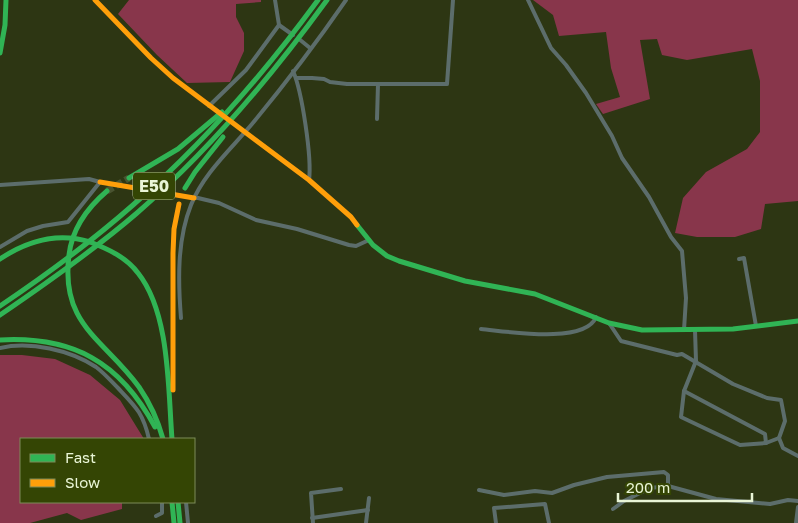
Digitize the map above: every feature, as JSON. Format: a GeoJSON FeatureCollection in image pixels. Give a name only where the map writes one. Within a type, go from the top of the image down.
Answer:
{"type":"FeatureCollection","features":[{"type":"Feature","properties":{"kind":"main road"},"geometry":{"type":"LineString","coordinates":[[0,53],[5,25],[6,0]]}},
{"type":"Feature","properties":{"kind":"main road"},"geometry":{"type":"LineString","coordinates":[[95,0],[173,78],[309,180],[351,218],[369,240],[382,252],[399,261],[465,281],[535,294],[609,323],[642,330],[732,329],[798,321]]}},
{"type":"Feature","properties":{"kind":"main road","name":"E50"},"geometry":{"type":"LineString","coordinates":[[0,306],[26,290],[86,244],[167,174],[236,103],[287,42],[318,0]]}},
{"type":"Feature","properties":{"kind":"main road","name":"E50"},"geometry":{"type":"LineString","coordinates":[[0,315],[84,256],[147,204],[204,151],[280,64],[327,0]]}},
{"type":"Feature","properties":{"kind":"main road"},"geometry":{"type":"LineString","coordinates":[[129,178],[166,158],[201,131],[287,42]]}},
{"type":"Feature","properties":{"kind":"main road"},"geometry":{"type":"LineString","coordinates":[[185,188],[194,172],[245,111],[280,64]]}},
{"type":"Feature","properties":{"kind":"main road"},"geometry":{"type":"LineString","coordinates":[[100,182],[194,198]]}},
{"type":"Feature","properties":{"kind":"main road"},"geometry":{"type":"LineString","coordinates":[[107,191],[81,219],[74,234],[68,263],[68,280],[72,301],[84,326],[140,389],[155,415],[164,438]]}},
{"type":"Feature","properties":{"kind":"main road"},"geometry":{"type":"LineString","coordinates":[[173,438],[173,262],[174,229],[179,204]]}},
{"type":"Feature","properties":{"kind":"main road"},"geometry":{"type":"LineString","coordinates":[[0,259],[15,249],[29,243],[60,238],[81,239],[107,248],[136,270],[148,286],[157,306],[164,345],[173,438]]}},
{"type":"Feature","properties":{"kind":"main road"},"geometry":{"type":"LineString","coordinates":[[0,340],[25,339],[47,341],[68,347],[93,358],[118,376],[135,393],[148,414],[159,438]]}},
{"type":"Feature","properties":{"kind":"main road"},"geometry":{"type":"LineString","coordinates":[[172,503],[174,523]]}},
{"type":"Feature","properties":{"kind":"main road"},"geometry":{"type":"LineString","coordinates":[[178,503],[180,523]]}},
{"type":"Feature","properties":{"kind":"street"},"geometry":{"type":"LineString","coordinates":[[274,0],[281,26],[309,47]]}},
{"type":"Feature","properties":{"kind":"street"},"geometry":{"type":"LineString","coordinates":[[181,318],[179,284],[181,257],[185,224],[194,198],[208,176],[293,71],[309,47],[346,0]]}},
{"type":"Feature","properties":{"kind":"street"},"geometry":{"type":"LineString","coordinates":[[296,78],[324,79],[330,82],[347,84],[447,84],[453,0]]}},
{"type":"Feature","properties":{"kind":"street"},"geometry":{"type":"LineString","coordinates":[[528,0],[551,48],[586,93],[626,163],[649,197],[671,237],[682,251],[686,298],[684,330]]}},
{"type":"Feature","properties":{"kind":"street"},"geometry":{"type":"LineString","coordinates":[[209,106],[246,70],[281,26]]}},
{"type":"Feature","properties":{"kind":"street"},"geometry":{"type":"LineString","coordinates":[[293,71],[296,78],[309,159],[309,180]]}},
{"type":"Feature","properties":{"kind":"street"},"geometry":{"type":"LineString","coordinates":[[377,119],[378,84]]}},
{"type":"Feature","properties":{"kind":"street"},"geometry":{"type":"LineString","coordinates":[[0,185],[89,180],[100,182]]}},
{"type":"Feature","properties":{"kind":"street"},"geometry":{"type":"LineString","coordinates":[[0,247],[27,231],[68,222],[74,217],[81,204],[100,182]]}},
{"type":"Feature","properties":{"kind":"street"},"geometry":{"type":"LineString","coordinates":[[194,198],[219,203],[256,220],[297,229],[349,245],[356,246],[369,240]]}},
{"type":"Feature","properties":{"kind":"street"},"geometry":{"type":"LineString","coordinates":[[739,259],[744,258],[756,326]]}},
{"type":"Feature","properties":{"kind":"street"},"geometry":{"type":"LineString","coordinates":[[481,329],[533,334],[566,334],[588,326],[594,322],[596,317]]}},
{"type":"Feature","properties":{"kind":"street"},"geometry":{"type":"LineString","coordinates":[[609,323],[621,342],[677,355],[682,354],[734,384],[761,396],[781,400],[784,421],[779,438],[784,448],[798,456]]}},
{"type":"Feature","properties":{"kind":"street"},"geometry":{"type":"LineString","coordinates":[[695,330],[696,361],[684,391],[681,417],[740,445],[766,443],[779,438]]}},
{"type":"Feature","properties":{"kind":"street"},"geometry":{"type":"LineString","coordinates":[[0,348],[17,346],[51,349],[69,354],[96,367],[136,405],[150,438]]}},
{"type":"Feature","properties":{"kind":"street"},"geometry":{"type":"LineString","coordinates":[[684,391],[764,434],[766,443]]}},
{"type":"Feature","properties":{"kind":"street"},"geometry":{"type":"LineString","coordinates":[[479,490],[504,495],[535,491],[552,492],[607,477],[664,472],[668,475],[668,486]]}},
{"type":"Feature","properties":{"kind":"street"},"geometry":{"type":"LineString","coordinates":[[613,508],[650,488],[668,486],[716,499],[770,504],[788,500],[798,501]]}},
{"type":"Feature","properties":{"kind":"street"},"geometry":{"type":"LineString","coordinates":[[313,523],[311,493],[341,489]]}},
{"type":"Feature","properties":{"kind":"street"},"geometry":{"type":"LineString","coordinates":[[366,523],[369,498]]}},
{"type":"Feature","properties":{"kind":"street"},"geometry":{"type":"LineString","coordinates":[[156,516],[162,512],[162,503]]}},
{"type":"Feature","properties":{"kind":"street"},"geometry":{"type":"LineString","coordinates":[[186,503],[188,523]]}},
{"type":"Feature","properties":{"kind":"street"},"geometry":{"type":"LineString","coordinates":[[496,523],[494,508],[545,504],[549,523]]}},
{"type":"Feature","properties":{"kind":"street"},"geometry":{"type":"LineString","coordinates":[[796,523],[798,507]]}},
{"type":"Feature","properties":{"kind":"street"},"geometry":{"type":"LineString","coordinates":[[312,518],[368,510]]}},
{"type":"Feature","properties":{"kind":"shaded area"},"geometry":{"type":"Polygon","coordinates":[[[129,0],[261,0],[261,2],[236,4],[236,17],[244,33],[244,51],[230,82],[187,83],[118,14],[129,0]]]}},
{"type":"Feature","properties":{"kind":"shaded area"},"geometry":{"type":"Polygon","coordinates":[[[533,0],[798,0],[798,201],[765,204],[761,229],[735,237],[697,237],[675,233],[683,198],[706,172],[747,149],[760,132],[760,81],[752,49],[687,60],[662,55],[657,39],[640,40],[650,99],[603,114],[596,104],[620,97],[611,68],[606,32],[559,36],[553,15],[533,0]]]}},
{"type":"Feature","properties":{"kind":"shaded area"},"geometry":{"type":"Polygon","coordinates":[[[0,355],[22,355],[55,359],[90,375],[120,400],[143,438],[20,438],[20,503],[122,503],[122,509],[81,520],[67,513],[30,523],[0,523],[0,355]]]}},
{"type":"Feature","properties":{"kind":"tunnel"},"geometry":{"type":"LineString","coordinates":[[107,191],[129,178]]}},
{"type":"Feature","properties":{"kind":"traffic: fast"},"geometry":{"type":"LineString","coordinates":[[0,53],[5,25],[6,0]]}},
{"type":"Feature","properties":{"kind":"traffic: fast"},"geometry":{"type":"LineString","coordinates":[[0,306],[85,245],[117,219],[184,158],[254,82],[318,0]]}},
{"type":"Feature","properties":{"kind":"traffic: fast"},"geometry":{"type":"LineString","coordinates":[[0,315],[121,227],[190,164],[262,85],[327,0]]}},
{"type":"Feature","properties":{"kind":"traffic: fast"},"geometry":{"type":"LineString","coordinates":[[129,178],[178,149],[222,112]]}},
{"type":"Feature","properties":{"kind":"traffic: fast"},"geometry":{"type":"LineString","coordinates":[[185,188],[195,172],[223,137]]}},
{"type":"Feature","properties":{"kind":"traffic: fast"},"geometry":{"type":"LineString","coordinates":[[107,191],[87,212],[73,236],[69,255],[68,279],[71,298],[78,315],[88,329],[126,370],[143,393],[153,412],[163,438]]}},
{"type":"Feature","properties":{"kind":"traffic: fast"},"geometry":{"type":"LineString","coordinates":[[357,225],[373,245],[387,256],[399,261],[465,281],[535,294],[609,323],[642,330],[733,329],[798,321]]}},
{"type":"Feature","properties":{"kind":"traffic: fast"},"geometry":{"type":"LineString","coordinates":[[0,259],[32,243],[55,238],[66,238],[90,242],[116,254],[133,267],[148,290],[162,330],[166,352],[172,438]]}},
{"type":"Feature","properties":{"kind":"traffic: fast"},"geometry":{"type":"LineString","coordinates":[[0,340],[26,340],[50,343],[72,349],[92,358],[110,370],[126,385],[141,404],[155,427]]}},
{"type":"Feature","properties":{"kind":"traffic: fast"},"geometry":{"type":"LineString","coordinates":[[172,503],[174,523]]}},
{"type":"Feature","properties":{"kind":"traffic: fast"},"geometry":{"type":"LineString","coordinates":[[178,503],[180,523]]}},
{"type":"Feature","properties":{"kind":"traffic: slow"},"geometry":{"type":"LineString","coordinates":[[95,0],[173,78],[309,180],[351,217],[357,225]]}},
{"type":"Feature","properties":{"kind":"traffic: slow"},"geometry":{"type":"LineString","coordinates":[[100,182],[194,198]]}},
{"type":"Feature","properties":{"kind":"traffic: slow"},"geometry":{"type":"LineString","coordinates":[[173,390],[173,253],[174,229],[179,204]]}}]}
